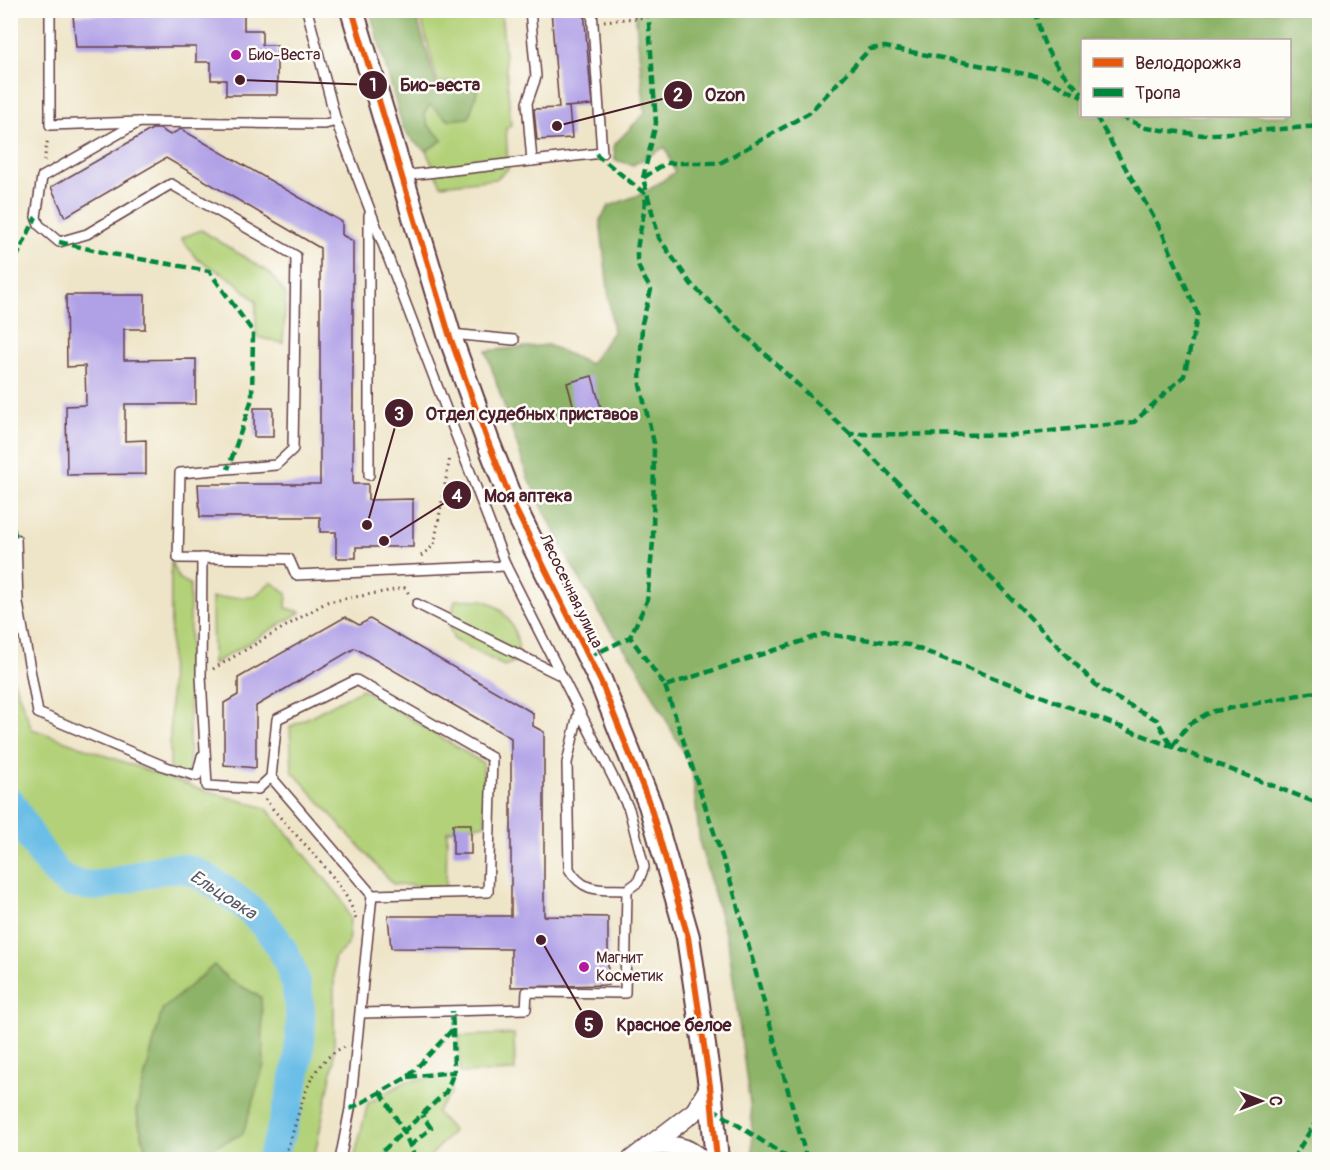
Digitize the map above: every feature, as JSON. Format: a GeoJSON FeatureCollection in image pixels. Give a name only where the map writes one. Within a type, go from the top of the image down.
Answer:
{"type":"FeatureCollection","features":[{"type":"Feature","properties":{"kind":"street","name":"Лесосечная улица"},"geometry":{"type":"LineString","coordinates":[[352,10],[400,177],[449,334],[512,500],[601,682],[650,805],[688,937],[710,1086],[717,1160]]}},
{"type":"Feature","properties":{"kind":"street"},"geometry":{"type":"LineString","coordinates":[[631,1160],[695,1111],[710,1086]]}},
{"type":"Feature","properties":{"kind":"street"},"geometry":{"type":"LineString","coordinates":[[649,1146],[675,1145],[694,1152],[701,1160]]}},
{"type":"Feature","properties":{"kind":"lane"},"geometry":{"type":"LineString","coordinates":[[50,10],[50,124],[139,122],[325,124],[336,121]]}},
{"type":"Feature","properties":{"kind":"lane"},"geometry":{"type":"LineString","coordinates":[[307,10],[336,121],[506,566],[560,675],[579,710],[629,809],[644,867],[638,882],[627,890],[587,888],[576,882],[569,869],[567,763],[579,710]]}},
{"type":"Feature","properties":{"kind":"lane"},"geometry":{"type":"LineString","coordinates":[[530,10],[536,77],[527,103],[532,161]]}},
{"type":"Feature","properties":{"kind":"lane"},"geometry":{"type":"LineString","coordinates":[[400,177],[602,153],[592,10]]}},
{"type":"Feature","properties":{"kind":"lane"},"geometry":{"type":"LineString","coordinates":[[139,122],[42,177],[36,218],[39,225],[59,242],[87,234],[171,184],[296,256],[293,449],[276,465],[180,473],[178,558],[289,559],[296,575],[506,566]]}},
{"type":"Feature","properties":{"kind":"lane"},"geometry":{"type":"LineString","coordinates":[[369,210],[369,475]]}},
{"type":"Feature","properties":{"kind":"lane"},"geometry":{"type":"LineString","coordinates":[[449,334],[514,340]]}},
{"type":"Feature","properties":{"kind":"lane"},"geometry":{"type":"LineString","coordinates":[[10,539],[16,539],[18,603],[38,713],[166,767],[197,776],[204,749]]}},
{"type":"Feature","properties":{"kind":"lane"},"geometry":{"type":"LineString","coordinates":[[202,558],[201,676],[207,786],[258,789],[271,777],[277,719],[356,680],[492,758],[488,892],[372,895]]}},
{"type":"Feature","properties":{"kind":"lane"},"geometry":{"type":"LineString","coordinates":[[417,604],[560,675]]}},
{"type":"Feature","properties":{"kind":"lane"},"geometry":{"type":"LineString","coordinates":[[271,777],[372,895],[362,1013],[350,1109],[340,1160]]}},
{"type":"Feature","properties":{"kind":"lane"},"geometry":{"type":"LineString","coordinates":[[362,1013],[526,1010],[527,992],[625,993],[627,890]]}},
{"type":"Feature","properties":{"kind":"path"},"geometry":{"type":"LineString","coordinates":[[593,22],[648,17]]}},
{"type":"Feature","properties":{"kind":"path"},"geometry":{"type":"LineString","coordinates":[[42,177],[50,124]]}},
{"type":"Feature","properties":{"kind":"path"},"geometry":{"type":"LineString","coordinates":[[404,570],[434,545],[450,456]]}},
{"type":"Feature","properties":{"kind":"path"},"geometry":{"type":"LineString","coordinates":[[201,676],[327,602],[405,588],[417,604]]}},
{"type":"Feature","properties":{"kind":"path"},"geometry":{"type":"LineString","coordinates":[[258,789],[352,905],[356,930]]}},
{"type":"Feature","properties":{"kind":"path"},"geometry":{"type":"LineString","coordinates":[[344,1058],[346,1040]]}},
{"type":"Feature","properties":{"kind":"path"},"geometry":{"type":"LineString","coordinates":[[282,1160],[312,1075],[327,1057],[345,1047]]}},
{"type":"Feature","properties":{"kind":"green space"},"geometry":{"type":"Polygon","coordinates":[[[370,11],[415,11],[437,87],[473,79],[477,91],[469,118],[448,120],[430,105],[424,114],[428,125],[443,140],[426,151],[413,141],[403,128],[370,11]]]}},
{"type":"Feature","properties":{"kind":"green space"},"geometry":{"type":"Polygon","coordinates":[[[419,11],[501,11],[511,125],[506,128],[508,169],[496,179],[441,185],[426,151],[442,140],[428,125],[424,114],[430,104],[477,91],[473,79],[438,83],[419,11]]]}},
{"type":"Feature","properties":{"kind":"green space"},"geometry":{"type":"Polygon","coordinates":[[[635,11],[1319,11],[1319,1159],[753,1159],[751,1113],[729,948],[700,844],[692,768],[635,662],[606,624],[571,564],[528,478],[486,351],[548,345],[590,364],[613,332],[600,220],[609,206],[644,193],[675,172],[665,147],[633,165],[615,160],[614,145],[645,113],[635,11]]]}},
{"type":"Feature","properties":{"kind":"green space"},"geometry":{"type":"Polygon","coordinates":[[[201,230],[270,273],[286,295],[283,343],[256,337],[256,301],[233,280],[197,259],[181,238],[201,230]]]}},
{"type":"Feature","properties":{"kind":"green space"},"geometry":{"type":"Polygon","coordinates":[[[171,561],[179,579],[190,584],[189,783],[170,776],[171,561]]]}},
{"type":"Feature","properties":{"kind":"green space"},"geometry":{"type":"Polygon","coordinates":[[[271,582],[287,593],[286,608],[301,612],[213,664],[212,598],[254,597],[271,582]]]}},
{"type":"Feature","properties":{"kind":"green space"},"geometry":{"type":"Polygon","coordinates":[[[455,600],[485,601],[503,612],[516,635],[517,661],[504,666],[454,640],[449,627],[455,600]]]}},
{"type":"Feature","properties":{"kind":"green space"},"geometry":{"type":"Polygon","coordinates":[[[10,671],[32,729],[193,787],[266,808],[341,898],[350,919],[348,945],[334,958],[334,1061],[314,1159],[180,1159],[188,1158],[261,997],[229,980],[214,966],[136,1111],[148,1159],[11,1159],[10,671]]]}},
{"type":"Feature","properties":{"kind":"green space"},"geometry":{"type":"Polygon","coordinates":[[[362,689],[483,763],[485,824],[447,831],[446,888],[393,884],[292,771],[290,727],[362,689]]]}},
{"type":"Feature","properties":{"kind":"green space"},"geometry":{"type":"Polygon","coordinates":[[[214,965],[229,980],[261,997],[264,1065],[243,1134],[188,1158],[148,1159],[136,1111],[162,1010],[214,965]]]}},
{"type":"Feature","properties":{"kind":"green space"},"geometry":{"type":"Polygon","coordinates":[[[514,1034],[515,1071],[460,1073],[459,1036],[514,1034]]]}},
{"type":"Feature","properties":{"kind":"green space"},"geometry":{"type":"Polygon","coordinates":[[[454,1075],[451,1094],[436,1112],[453,1131],[428,1159],[354,1159],[368,1103],[407,1081],[454,1075]]]}},
{"type":"Feature","properties":{"kind":"building"},"geometry":{"type":"Polygon","coordinates":[[[196,10],[229,10],[229,15],[244,15],[244,30],[262,30],[262,45],[277,45],[277,95],[226,95],[226,80],[211,80],[211,62],[196,62],[196,47],[76,47],[73,15],[196,14],[196,10]]]}},
{"type":"Feature","properties":{"kind":"building"},"geometry":{"type":"Polygon","coordinates":[[[551,10],[584,10],[592,105],[564,107],[569,107],[572,138],[537,140],[534,109],[559,108],[551,10]]]}},
{"type":"Feature","properties":{"kind":"building"},"geometry":{"type":"Polygon","coordinates":[[[152,129],[160,129],[170,135],[181,129],[342,222],[342,235],[353,241],[353,484],[368,484],[368,500],[413,499],[413,547],[356,547],[356,558],[336,558],[336,532],[320,532],[320,517],[200,517],[198,484],[320,484],[320,248],[166,158],[65,217],[51,187],[152,129]]]}},
{"type":"Feature","properties":{"kind":"building"},"geometry":{"type":"Polygon","coordinates":[[[66,295],[145,295],[145,329],[124,329],[124,360],[196,359],[196,404],[125,404],[125,441],[146,440],[146,474],[67,475],[66,406],[86,405],[85,366],[67,367],[66,295]]]}},
{"type":"Feature","properties":{"kind":"building"},"geometry":{"type":"Polygon","coordinates":[[[592,376],[601,408],[576,415],[567,383],[592,376]]]}},
{"type":"Feature","properties":{"kind":"building"},"geometry":{"type":"Polygon","coordinates":[[[254,408],[273,408],[273,437],[254,437],[254,408]]]}},
{"type":"Feature","properties":{"kind":"building"},"geometry":{"type":"Polygon","coordinates":[[[345,617],[359,625],[370,619],[533,713],[533,726],[544,732],[544,916],[608,917],[608,985],[511,987],[511,949],[391,948],[388,916],[511,916],[511,738],[355,648],[256,706],[256,768],[224,765],[224,703],[238,695],[238,678],[345,617]]]}},
{"type":"Feature","properties":{"kind":"building"},"geometry":{"type":"Polygon","coordinates":[[[453,824],[471,824],[471,854],[453,854],[453,824]]]}},
{"type":"Feature","properties":{"kind":"waterway","name":"Ельцовка"},"geometry":{"type":"LineString","coordinates":[[10,802],[45,859],[62,878],[69,882],[100,885],[160,870],[175,868],[189,870],[202,875],[236,899],[265,925],[285,955],[296,986],[300,1020],[299,1054],[292,1090],[271,1160]]}},
{"type":"Feature","properties":{"kind":"marked path"},"geometry":{"type":"LineString","coordinates":[[643,178],[656,123],[648,10]]}},
{"type":"Feature","properties":{"kind":"marked path"},"geometry":{"type":"LineString","coordinates":[[1036,10],[1046,48],[1081,93]]}},
{"type":"Feature","properties":{"kind":"marked path"},"geometry":{"type":"LineString","coordinates":[[850,434],[691,284],[659,238],[643,178],[666,163],[720,163],[809,113],[870,49],[885,47],[1041,77],[1081,97]]}},
{"type":"Feature","properties":{"kind":"marked path"},"geometry":{"type":"LineString","coordinates":[[1097,117],[1162,232],[1198,314],[1184,376],[1134,422],[1014,435],[850,434],[1101,690],[1157,720],[1172,747],[1188,725],[1210,712],[1320,691]]}},
{"type":"Feature","properties":{"kind":"marked path"},"geometry":{"type":"LineString","coordinates":[[1122,117],[1146,128],[1203,135],[1320,126]]}},
{"type":"Feature","properties":{"kind":"marked path"},"geometry":{"type":"LineString","coordinates":[[596,154],[644,193],[645,202],[637,256],[640,271],[651,290],[642,323],[640,385],[654,443],[653,542],[647,601],[630,637]]}},
{"type":"Feature","properties":{"kind":"marked path"},"geometry":{"type":"LineString","coordinates":[[10,271],[36,217]]}},
{"type":"Feature","properties":{"kind":"marked path"},"geometry":{"type":"LineString","coordinates":[[59,242],[106,253],[209,271],[253,332],[252,399],[228,469]]}},
{"type":"Feature","properties":{"kind":"marked path"},"geometry":{"type":"LineString","coordinates":[[10,515],[16,539]]}},
{"type":"Feature","properties":{"kind":"marked path"},"geometry":{"type":"LineString","coordinates":[[589,657],[630,637],[665,686],[824,634],[909,645],[1320,804]]}},
{"type":"Feature","properties":{"kind":"marked path"},"geometry":{"type":"LineString","coordinates":[[665,686],[733,889],[807,1160]]}},
{"type":"Feature","properties":{"kind":"marked path"},"geometry":{"type":"LineString","coordinates":[[350,1109],[408,1077],[453,1029],[452,1011]]}},
{"type":"Feature","properties":{"kind":"marked path"},"geometry":{"type":"LineString","coordinates":[[408,1077],[454,1072],[453,1029]]}},
{"type":"Feature","properties":{"kind":"marked path"},"geometry":{"type":"LineString","coordinates":[[373,1160],[446,1092],[454,1072]]}},
{"type":"Feature","properties":{"kind":"marked path"},"geometry":{"type":"LineString","coordinates":[[381,1092],[404,1132],[416,1160]]}},
{"type":"Feature","properties":{"kind":"marked path"},"geometry":{"type":"LineString","coordinates":[[712,1108],[791,1160]]}},
{"type":"Feature","properties":{"kind":"marked path"},"geometry":{"type":"LineString","coordinates":[[410,1146],[431,1128],[422,1115]]}},
{"type":"Feature","properties":{"kind":"marked path"},"geometry":{"type":"LineString","coordinates":[[1292,1160],[1320,1115]]}},
{"type":"Feature","properties":{"kind":"cycle path"},"geometry":{"type":"LineString","coordinates":[[352,10],[449,334],[487,439],[511,500],[601,682],[650,805],[688,937],[710,1086],[717,1160]]}},
{"type":"Feature","properties":{"kind":"place","name":"Био-Веста"},"geometry":{"type":"Point","coordinates":[236,55]}},
{"type":"Feature","properties":{"kind":"place","name":"Био-веста"},"geometry":{"type":"Point","coordinates":[240,80]}},
{"type":"Feature","properties":{"kind":"place","name":"Ozon"},"geometry":{"type":"Point","coordinates":[557,126]}},
{"type":"Feature","properties":{"kind":"place","name":"Отдел судебных приставов"},"geometry":{"type":"Point","coordinates":[367,525]}},
{"type":"Feature","properties":{"kind":"place","name":"Моя аптека"},"geometry":{"type":"Point","coordinates":[384,541]}},
{"type":"Feature","properties":{"kind":"place","name":"Красное белое"},"geometry":{"type":"Point","coordinates":[541,940]}},
{"type":"Feature","properties":{"kind":"place","name":"Магнит Косметик"},"geometry":{"type":"Point","coordinates":[584,967]}}]}
